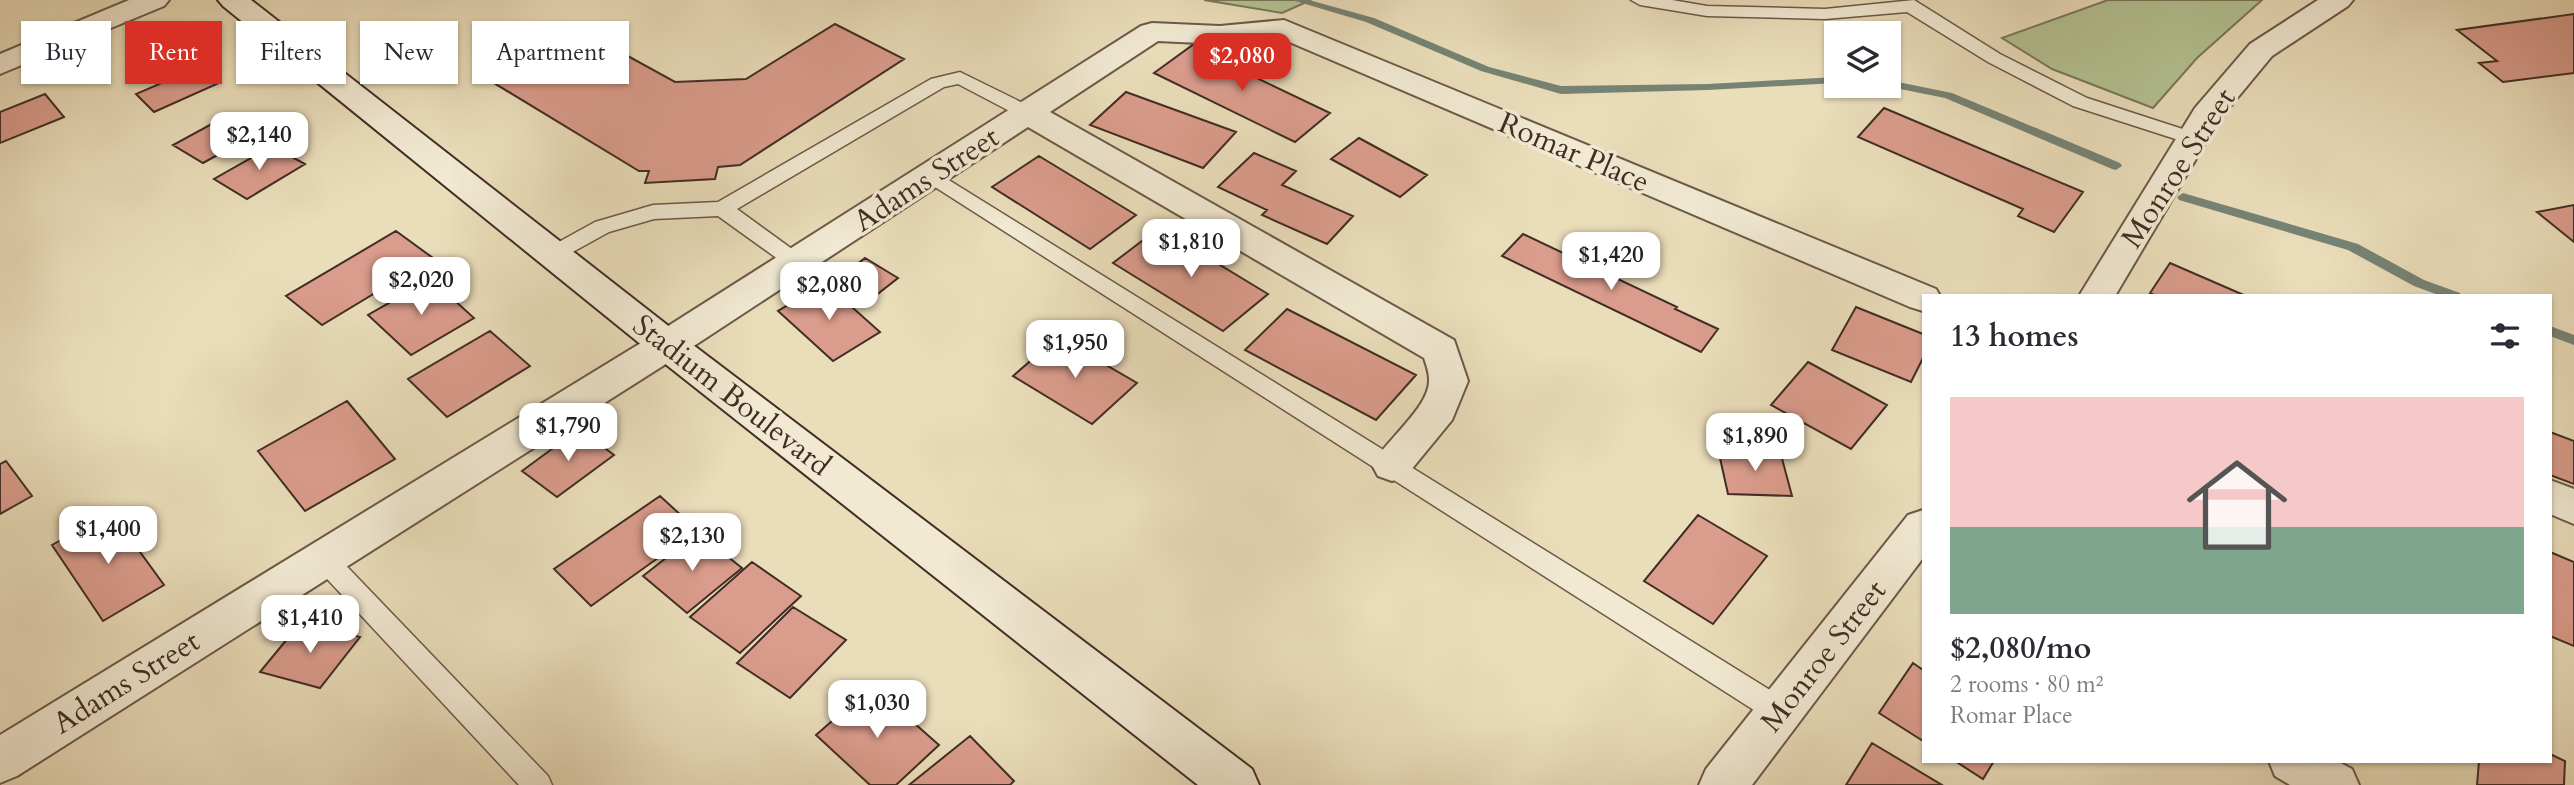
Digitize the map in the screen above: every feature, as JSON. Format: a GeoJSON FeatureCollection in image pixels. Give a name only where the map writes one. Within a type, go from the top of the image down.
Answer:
{"type":"FeatureCollection","features":[{"type":"Feature","properties":{"kind":"street"},"geometry":{"type":"LineString","coordinates":[[0,65],[154,0]]}},
{"type":"Feature","properties":{"kind":"street","name":"Stadium Boulevard"},"geometry":{"type":"LineString","coordinates":[[233,0],[667,345],[1235,785]]}},
{"type":"Feature","properties":{"kind":"street","name":"Monroe Street"},"geometry":{"type":"LineString","coordinates":[[2102,294],[2206,115],[2261,50],[2338,0]]}},
{"type":"Feature","properties":{"kind":"street","name":"Romar Place"},"geometry":{"type":"LineString","coordinates":[[1220,35],[1284,29],[1922,298]]}},
{"type":"Feature","properties":{"kind":"street","name":"Adams Street"},"geometry":{"type":"LineString","coordinates":[[0,761],[667,345],[1152,32],[1220,35]]}},
{"type":"Feature","properties":{"kind":"street"},"geometry":{"type":"LineString","coordinates":[[1028,113],[1441,350],[1449,380],[1438,410],[1392,465]]}},
{"type":"Feature","properties":{"kind":"street"},"geometry":{"type":"LineString","coordinates":[[2552,497],[2574,507]]}},
{"type":"Feature","properties":{"kind":"street","name":"Monroe Street"},"geometry":{"type":"LineString","coordinates":[[1723,785],[1918,544]]}},
{"type":"Feature","properties":{"kind":"street"},"geometry":{"type":"LineString","coordinates":[[2296,763],[2335,785]]}},
{"type":"Feature","properties":{"kind":"lane"},"geometry":{"type":"LineString","coordinates":[[1640,0],[1707,11],[1825,14],[1907,3],[1994,58],[2080,102],[2191,138]]}},
{"type":"Feature","properties":{"kind":"lane"},"geometry":{"type":"LineString","coordinates":[[553,254],[602,227],[653,212],[722,209],[937,83],[960,78],[1028,113]]}},
{"type":"Feature","properties":{"kind":"lane"},"geometry":{"type":"LineString","coordinates":[[931,175],[1781,712]]}},
{"type":"Feature","properties":{"kind":"lane"},"geometry":{"type":"LineString","coordinates":[[722,209],[796,262]]}},
{"type":"Feature","properties":{"kind":"lane"},"geometry":{"type":"LineString","coordinates":[[324,559],[538,785]]}},
{"type":"Feature","properties":{"kind":"green space"},"geometry":{"type":"Polygon","coordinates":[[[1204,0],[1311,0],[1282,13],[1204,0]]]}},
{"type":"Feature","properties":{"kind":"green space"},"geometry":{"type":"Polygon","coordinates":[[[2108,0],[2262,0],[2197,58],[2153,108],[2052,69],[2002,38],[2108,0]]]}},
{"type":"Feature","properties":{"kind":"building"},"geometry":{"type":"Polygon","coordinates":[[[2574,14],[2574,73],[2503,82],[2479,63],[2497,61],[2457,30],[2574,14]]]}},
{"type":"Feature","properties":{"kind":"building"},"geometry":{"type":"Polygon","coordinates":[[[835,24],[904,59],[740,165],[718,167],[715,179],[645,183],[649,171],[639,171],[496,84],[629,84],[629,57],[675,82],[746,79],[835,24]]]}},
{"type":"Feature","properties":{"kind":"building"},"geometry":{"type":"Polygon","coordinates":[[[1194,44],[1218,56],[1215,58],[1330,113],[1295,142],[1154,73],[1194,44]]]}},
{"type":"Feature","properties":{"kind":"building"},"geometry":{"type":"Polygon","coordinates":[[[159,84],[217,84],[154,112],[136,94],[159,84]]]}},
{"type":"Feature","properties":{"kind":"building"},"geometry":{"type":"Polygon","coordinates":[[[1126,92],[1236,132],[1203,168],[1090,125],[1126,92]]]}},
{"type":"Feature","properties":{"kind":"building"},"geometry":{"type":"Polygon","coordinates":[[[45,94],[64,117],[0,143],[0,112],[45,94]]]}},
{"type":"Feature","properties":{"kind":"building"},"geometry":{"type":"Polygon","coordinates":[[[1884,108],[2083,192],[2054,232],[2018,216],[2023,209],[1858,137],[1884,108]]]}},
{"type":"Feature","properties":{"kind":"building"},"geometry":{"type":"Polygon","coordinates":[[[232,113],[261,131],[203,163],[173,145],[232,113]]]}},
{"type":"Feature","properties":{"kind":"building"},"geometry":{"type":"Polygon","coordinates":[[[1359,138],[1427,175],[1400,197],[1331,159],[1359,138]]]}},
{"type":"Feature","properties":{"kind":"building"},"geometry":{"type":"Polygon","coordinates":[[[272,146],[305,164],[247,199],[214,179],[272,146]]]}},
{"type":"Feature","properties":{"kind":"building"},"geometry":{"type":"Polygon","coordinates":[[[1254,153],[1296,171],[1282,185],[1353,216],[1327,244],[1262,215],[1267,210],[1218,187],[1254,153]]]}},
{"type":"Feature","properties":{"kind":"building"},"geometry":{"type":"Polygon","coordinates":[[[1039,156],[1136,215],[1090,249],[992,187],[1039,156]]]}},
{"type":"Feature","properties":{"kind":"building"},"geometry":{"type":"Polygon","coordinates":[[[2574,205],[2574,242],[2537,212],[2574,205]]]}},
{"type":"Feature","properties":{"kind":"building"},"geometry":{"type":"Polygon","coordinates":[[[1159,228],[1268,294],[1223,331],[1113,263],[1159,228]]]}},
{"type":"Feature","properties":{"kind":"building"},"geometry":{"type":"Polygon","coordinates":[[[396,231],[433,258],[322,325],[286,296],[396,231]]]}},
{"type":"Feature","properties":{"kind":"building"},"geometry":{"type":"Polygon","coordinates":[[[1523,234],[1718,329],[1701,352],[1502,256],[1523,234]]]}},
{"type":"Feature","properties":{"kind":"building"},"geometry":{"type":"Polygon","coordinates":[[[865,258],[898,278],[875,296],[842,276],[865,258]]]}},
{"type":"Feature","properties":{"kind":"building"},"geometry":{"type":"Polygon","coordinates":[[[2170,263],[2241,294],[2152,294],[2150,293],[2170,263]]]}},
{"type":"Feature","properties":{"kind":"building"},"geometry":{"type":"Polygon","coordinates":[[[431,279],[474,318],[411,355],[368,315],[431,279]]]}},
{"type":"Feature","properties":{"kind":"building"},"geometry":{"type":"Polygon","coordinates":[[[825,283],[880,332],[833,361],[778,311],[825,283]]]}},
{"type":"Feature","properties":{"kind":"building"},"geometry":{"type":"Polygon","coordinates":[[[1856,307],[1922,334],[1922,360],[1911,382],[1832,350],[1856,307]]]}},
{"type":"Feature","properties":{"kind":"building"},"geometry":{"type":"Polygon","coordinates":[[[1287,309],[1416,375],[1376,420],[1245,350],[1287,309]]]}},
{"type":"Feature","properties":{"kind":"building"},"geometry":{"type":"Polygon","coordinates":[[[490,331],[530,366],[447,417],[408,379],[490,331]]]}},
{"type":"Feature","properties":{"kind":"building"},"geometry":{"type":"Polygon","coordinates":[[[1058,337],[1137,383],[1092,424],[1013,376],[1058,337]]]}},
{"type":"Feature","properties":{"kind":"building"},"geometry":{"type":"Polygon","coordinates":[[[1808,362],[1887,405],[1851,449],[1771,405],[1808,362]]]}},
{"type":"Feature","properties":{"kind":"building"},"geometry":{"type":"Polygon","coordinates":[[[347,401],[395,459],[305,511],[258,451],[347,401]]]}},
{"type":"Feature","properties":{"kind":"building"},"geometry":{"type":"Polygon","coordinates":[[[579,429],[614,455],[557,497],[522,471],[579,429]]]}},
{"type":"Feature","properties":{"kind":"building"},"geometry":{"type":"Polygon","coordinates":[[[2552,433],[2574,441],[2574,484],[2552,476],[2552,433]]]}},
{"type":"Feature","properties":{"kind":"building"},"geometry":{"type":"Polygon","coordinates":[[[1718,449],[1780,451],[1792,496],[1728,494],[1718,449]]]}},
{"type":"Feature","properties":{"kind":"building"},"geometry":{"type":"Polygon","coordinates":[[[6,461],[32,496],[0,514],[0,464],[6,461]]]}},
{"type":"Feature","properties":{"kind":"building"},"geometry":{"type":"Polygon","coordinates":[[[660,496],[697,530],[591,606],[554,569],[660,496]]]}},
{"type":"Feature","properties":{"kind":"building"},"geometry":{"type":"Polygon","coordinates":[[[111,512],[164,585],[103,621],[52,545],[111,512]]]}},
{"type":"Feature","properties":{"kind":"building"},"geometry":{"type":"Polygon","coordinates":[[[1698,515],[1767,556],[1713,624],[1644,581],[1698,515]]]}},
{"type":"Feature","properties":{"kind":"building"},"geometry":{"type":"Polygon","coordinates":[[[698,533],[742,568],[687,613],[643,576],[698,533]]]}},
{"type":"Feature","properties":{"kind":"building"},"geometry":{"type":"Polygon","coordinates":[[[2552,553],[2574,562],[2574,646],[2552,637],[2552,553]]]}},
{"type":"Feature","properties":{"kind":"building"},"geometry":{"type":"Polygon","coordinates":[[[752,562],[801,596],[740,653],[690,617],[752,562]]]}},
{"type":"Feature","properties":{"kind":"building"},"geometry":{"type":"Polygon","coordinates":[[[793,607],[846,640],[790,698],[737,663],[793,607]]]}},
{"type":"Feature","properties":{"kind":"building"},"geometry":{"type":"Polygon","coordinates":[[[302,621],[360,637],[320,688],[260,672],[302,621]]]}},
{"type":"Feature","properties":{"kind":"building"},"geometry":{"type":"Polygon","coordinates":[[[1913,663],[1922,669],[1922,740],[1879,713],[1913,663]]]}},
{"type":"Feature","properties":{"kind":"building"},"geometry":{"type":"Polygon","coordinates":[[[872,686],[939,745],[896,785],[870,785],[816,735],[872,686]]]}},
{"type":"Feature","properties":{"kind":"building"},"geometry":{"type":"Polygon","coordinates":[[[970,736],[1014,781],[1010,785],[909,785],[970,736]]]}},
{"type":"Feature","properties":{"kind":"building"},"geometry":{"type":"Polygon","coordinates":[[[1872,743],[1942,785],[1846,785],[1872,743]]]}},
{"type":"Feature","properties":{"kind":"building"},"geometry":{"type":"Polygon","coordinates":[[[2552,755],[2565,761],[2564,785],[2477,785],[2479,763],[2552,763],[2552,755]]]}},
{"type":"Feature","properties":{"kind":"building"},"geometry":{"type":"Polygon","coordinates":[[[1958,763],[1993,763],[1983,779],[1958,763]]]}},
{"type":"Feature","properties":{"kind":"waterway"},"geometry":{"type":"LineString","coordinates":[[1297,0],[1370,20],[1485,69],[1561,90],[1708,87],[1824,81]]}},
{"type":"Feature","properties":{"kind":"waterway"},"geometry":{"type":"LineString","coordinates":[[1901,86],[1948,95],[2116,166]]}},
{"type":"Feature","properties":{"kind":"waterway"},"geometry":{"type":"LineString","coordinates":[[2183,197],[2353,247],[2419,283],[2449,294]]}},
{"type":"Feature","properties":{"kind":"waterway"},"geometry":{"type":"LineString","coordinates":[[2552,332],[2574,340]]}}]}
